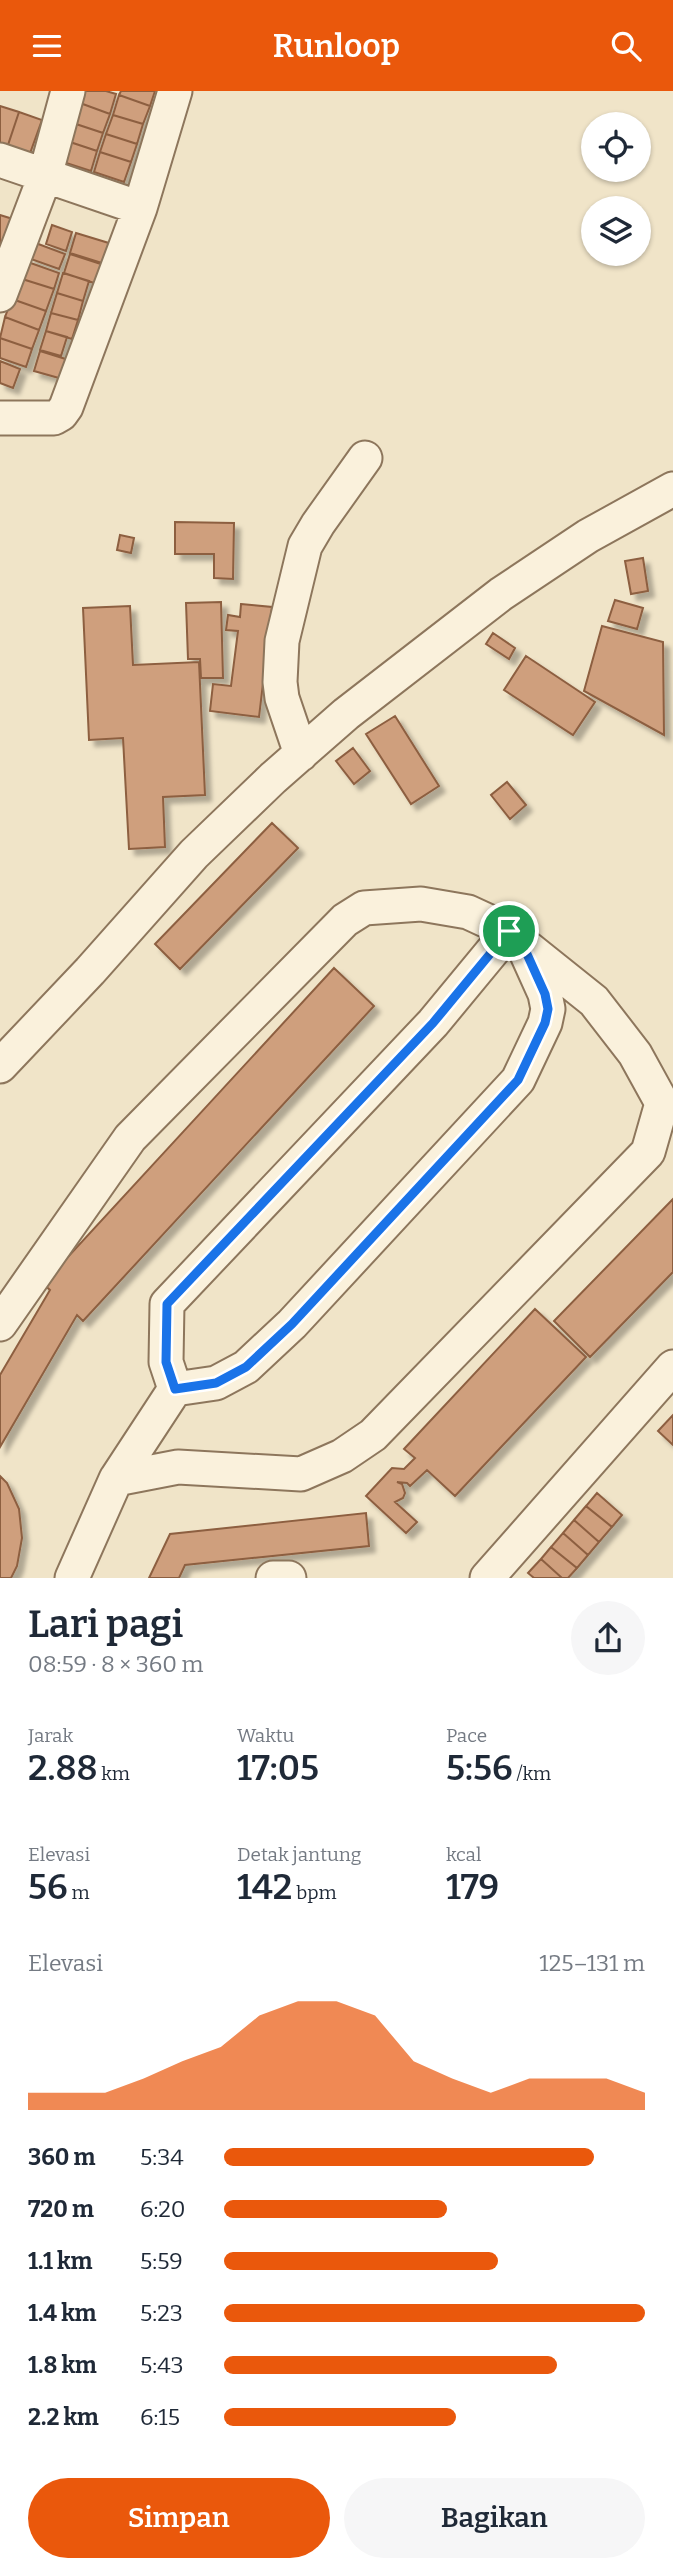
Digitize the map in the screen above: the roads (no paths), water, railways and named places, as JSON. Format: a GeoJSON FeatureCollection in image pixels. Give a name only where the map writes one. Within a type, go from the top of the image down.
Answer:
{"type":"FeatureCollection","features":[{"type":"Feature","properties":{"kind":"street"},"geometry":{"type":"LineString","coordinates":[[3,279],[45,176],[68,91]]}},
{"type":"Feature","properties":{"kind":"street"},"geometry":{"type":"LineString","coordinates":[[0,418],[54,418],[66,407],[140,208],[175,91]]}},
{"type":"Feature","properties":{"kind":"street"},"geometry":{"type":"LineString","coordinates":[[0,160],[140,208]]}},
{"type":"Feature","properties":{"kind":"street"},"geometry":{"type":"LineString","coordinates":[[301,754],[281,690],[282,641],[305,546],[365,457]]}},
{"type":"Feature","properties":{"kind":"street"},"geometry":{"type":"LineString","coordinates":[[0,1066],[90,971],[194,854],[346,714],[502,594],[588,536],[673,489]]}},
{"type":"Feature","properties":{"kind":"street"},"geometry":{"type":"LineString","coordinates":[[0,1324],[130,1138],[345,919],[364,908],[421,904],[468,912],[515,937],[594,1001],[635,1054],[662,1103],[648,1152],[373,1435],[342,1456],[301,1473],[178,1467],[116,1479]]}},
{"type":"Feature","properties":{"kind":"street"},"geometry":{"type":"LineString","coordinates":[[175,1389],[166,1362],[167,1304],[515,937]]}},
{"type":"Feature","properties":{"kind":"street"},"geometry":{"type":"LineString","coordinates":[[72,1578],[116,1479],[175,1389],[216,1383],[246,1367],[292,1324],[518,1080],[545,1023],[548,1009],[545,994],[515,937]]}},
{"type":"Feature","properties":{"kind":"street"},"geometry":{"type":"LineString","coordinates":[[487,1578],[673,1367]]}}]}
